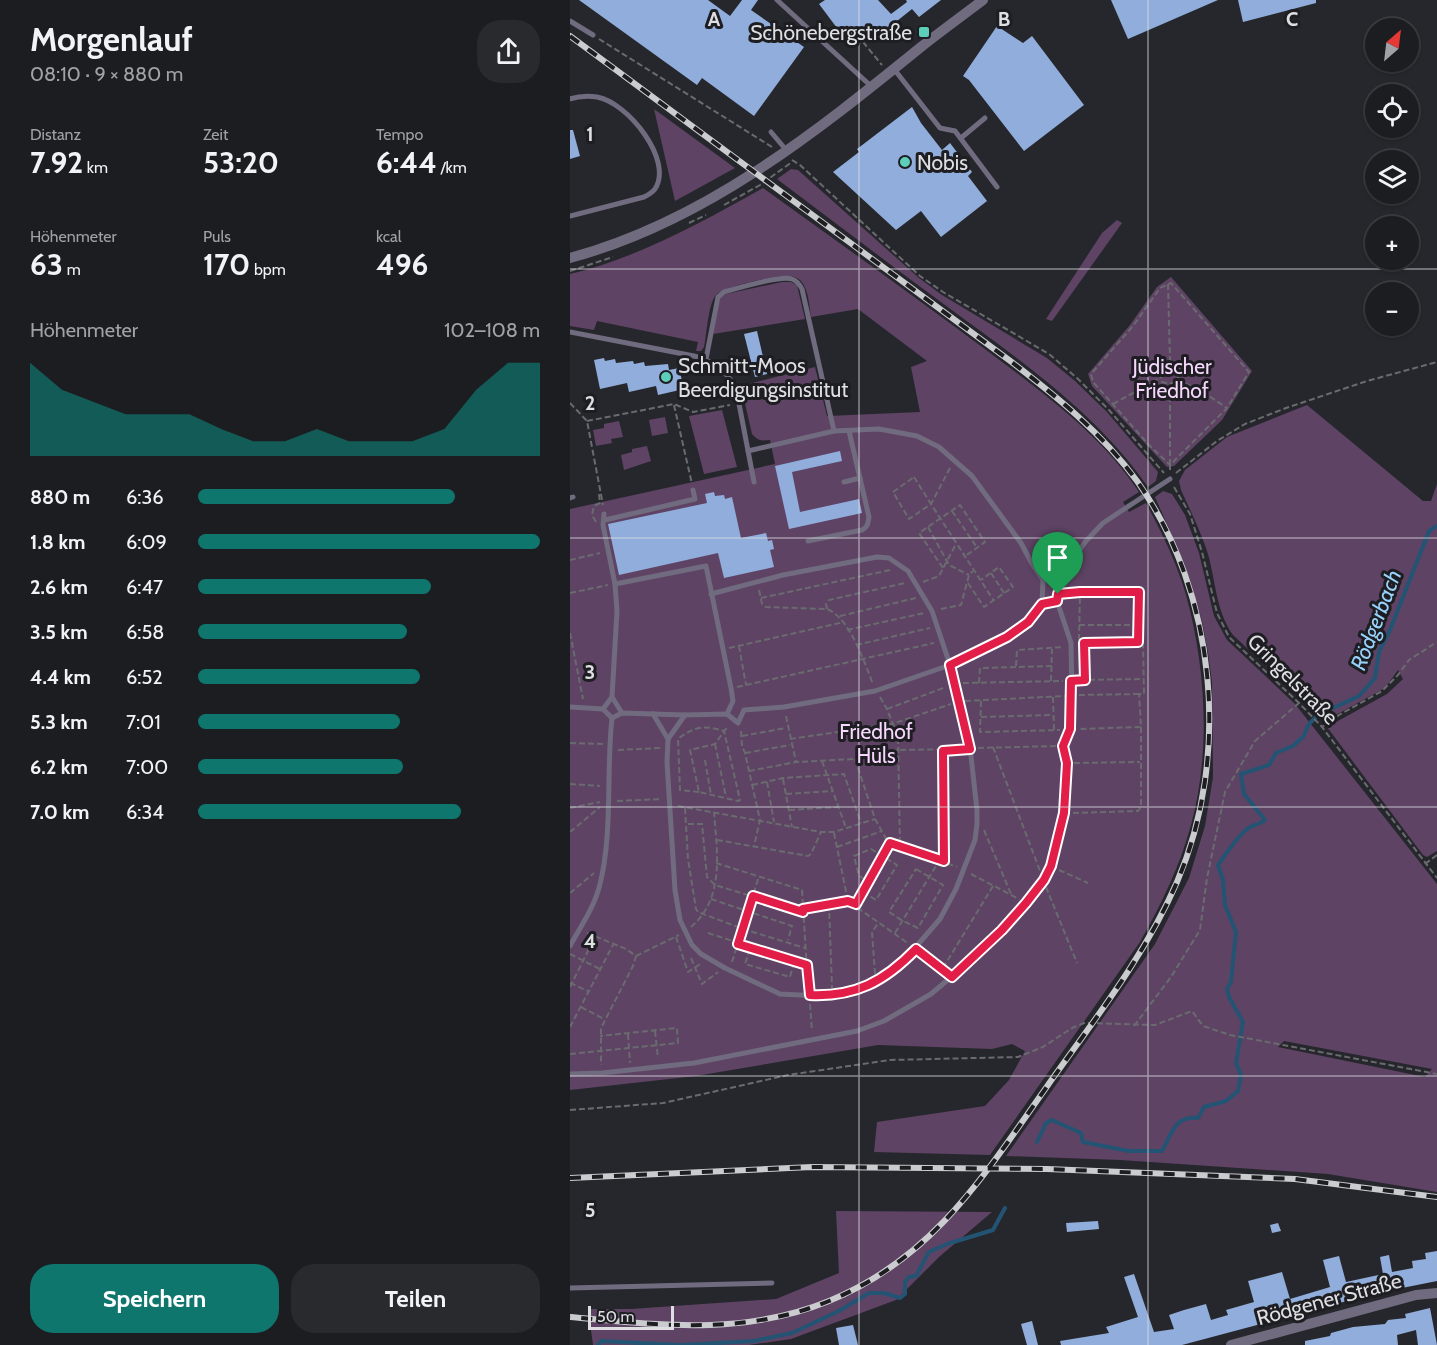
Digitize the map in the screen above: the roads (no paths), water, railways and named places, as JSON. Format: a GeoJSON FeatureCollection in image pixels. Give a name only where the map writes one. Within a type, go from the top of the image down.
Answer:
{"type":"FeatureCollection","features":[{"type":"Feature","properties":{"kind":"street"},"geometry":{"type":"LineString","coordinates":[[570,258],[623,240],[681,215],[744,180],[785,153],[872,87],[978,1]]}},
{"type":"Feature","properties":{"kind":"street","name":"Rödgener Straße"},"geometry":{"type":"LineString","coordinates":[[1231,1345],[1416,1295],[1437,1293]]}},
{"type":"Feature","properties":{"kind":"lane"},"geometry":{"type":"LineString","coordinates":[[777,0],[872,87]]}},
{"type":"Feature","properties":{"kind":"lane"},"geometry":{"type":"LineString","coordinates":[[570,21],[593,35]]}},
{"type":"Feature","properties":{"kind":"lane"},"geometry":{"type":"LineString","coordinates":[[892,71],[940,128],[955,131],[997,187]]}},
{"type":"Feature","properties":{"kind":"lane"},"geometry":{"type":"LineString","coordinates":[[570,99],[600,97],[621,110],[639,126],[649,139],[659,168],[659,179],[654,191],[644,198],[570,216]]}},
{"type":"Feature","properties":{"kind":"lane"},"geometry":{"type":"LineString","coordinates":[[961,138],[985,118]]}},
{"type":"Feature","properties":{"kind":"lane"},"geometry":{"type":"LineString","coordinates":[[771,132],[785,153]]}},
{"type":"Feature","properties":{"kind":"lane"},"geometry":{"type":"LineString","coordinates":[[706,359],[718,297],[724,292],[781,279],[798,282],[802,289],[834,431]]}},
{"type":"Feature","properties":{"kind":"lane"},"geometry":{"type":"LineString","coordinates":[[570,332],[706,359],[729,376],[736,388],[754,482]]}},
{"type":"Feature","properties":{"kind":"lane"},"geometry":{"type":"LineString","coordinates":[[748,451],[834,431],[879,429],[918,436],[939,447],[972,476],[990,498],[1043,580],[1042,604]]}},
{"type":"Feature","properties":{"kind":"lane"},"geometry":{"type":"LineString","coordinates":[[808,541],[866,528],[869,517],[849,431]]}},
{"type":"Feature","properties":{"kind":"lane"},"geometry":{"type":"LineString","coordinates":[[843,482],[860,478]]}},
{"type":"Feature","properties":{"kind":"lane"},"geometry":{"type":"LineString","coordinates":[[570,1074],[602,1073],[694,1063],[857,1031],[884,1021],[931,994],[1002,930],[1044,880],[1051,866],[1064,813],[1067,763],[1063,746],[1070,729],[1071,681],[1070,645],[1057,597],[1058,580],[1086,541],[1103,523],[1170,479]]}},
{"type":"Feature","properties":{"kind":"lane"},"geometry":{"type":"LineString","coordinates":[[603,709],[612,697],[616,611],[615,584],[603,525],[605,517],[695,499],[693,490]]}},
{"type":"Feature","properties":{"kind":"lane"},"geometry":{"type":"LineString","coordinates":[[685,715],[668,739],[667,747],[673,880],[679,914],[692,945],[726,969],[780,994],[846,994],[876,983],[900,965],[940,920],[964,870],[975,840],[977,824],[970,749],[950,665],[932,611],[908,571],[890,558],[878,557],[783,575],[711,594]]}},
{"type":"Feature","properties":{"kind":"lane"},"geometry":{"type":"LineString","coordinates":[[615,584],[706,566],[733,701],[727,714]]}},
{"type":"Feature","properties":{"kind":"lane"},"geometry":{"type":"LineString","coordinates":[[1043,580],[1058,580]]}},
{"type":"Feature","properties":{"kind":"lane"},"geometry":{"type":"LineString","coordinates":[[733,701],[744,710],[784,707],[876,691],[950,665],[1007,637],[1028,622],[1042,604],[1057,597]]}},
{"type":"Feature","properties":{"kind":"lane"},"geometry":{"type":"LineString","coordinates":[[612,697],[622,713]]}},
{"type":"Feature","properties":{"kind":"lane"},"geometry":{"type":"LineString","coordinates":[[570,707],[603,709],[612,718]]}},
{"type":"Feature","properties":{"kind":"lane"},"geometry":{"type":"LineString","coordinates":[[612,718],[622,713],[727,714],[736,721],[744,710]]}},
{"type":"Feature","properties":{"kind":"lane"},"geometry":{"type":"LineString","coordinates":[[653,714],[668,739]]}},
{"type":"Feature","properties":{"kind":"lane"},"geometry":{"type":"LineString","coordinates":[[570,946],[587,916],[600,885],[606,853],[612,718]]}},
{"type":"Feature","properties":{"kind":"lane"},"geometry":{"type":"LineString","coordinates":[[570,1288],[772,1283]]}},
{"type":"Feature","properties":{"kind":"waterway","name":"Rödgerbach"},"geometry":{"type":"LineString","coordinates":[[1037,1142],[1046,1123],[1052,1120],[1081,1133],[1083,1142],[1129,1151],[1162,1151],[1179,1123],[1190,1118],[1198,1118],[1204,1107],[1226,1101],[1238,1091],[1241,1075],[1236,1063],[1243,1022],[1227,989],[1231,982],[1236,932],[1225,905],[1223,880],[1218,865],[1243,833],[1265,820],[1244,794],[1241,774],[1269,765],[1276,753],[1293,746],[1303,737],[1309,724],[1318,715],[1359,696],[1375,678],[1379,652],[1429,531],[1437,526]]}},
{"type":"Feature","properties":{"kind":"waterway","name":"Rödgerbach"},"geometry":{"type":"LineString","coordinates":[[598,1345],[601,1341],[680,1345],[754,1341],[792,1333],[839,1311],[869,1293],[884,1293],[900,1298],[905,1294],[905,1282],[909,1277],[916,1276],[929,1252],[993,1230],[1005,1208]]}},
{"type":"Feature","properties":{"kind":"railway"},"geometry":{"type":"LineString","coordinates":[[570,36],[1009,360],[1061,401],[1109,447],[1137,481],[1164,526],[1185,574],[1199,624],[1207,677],[1209,730],[1205,782],[1194,833],[1177,882],[1150,936],[1118,987],[1002,1150],[979,1181],[928,1237],[899,1262],[866,1283],[829,1301],[797,1312],[733,1324],[701,1325],[636,1323],[570,1317]]}},
{"type":"Feature","properties":{"kind":"railway"},"geometry":{"type":"LineString","coordinates":[[570,1178],[812,1167],[1047,1169],[1295,1179],[1437,1197]]}},
{"type":"Feature","properties":{"kind":"place","name":"Schönebergstraße"},"geometry":{"type":"Point","coordinates":[924,32]}},
{"type":"Feature","properties":{"kind":"place","name":"Nobis"},"geometry":{"type":"Point","coordinates":[905,162]}},
{"type":"Feature","properties":{"kind":"place","name":"Schmitt-Moos Beerdigungsinstitut"},"geometry":{"type":"Point","coordinates":[666,377]}},
{"type":"Feature","properties":{"kind":"park label","name":"Jüdischer Friedhof"},"geometry":{"type":"Point","coordinates":[1172,378]}},
{"type":"Feature","properties":{"kind":"park label","name":"Friedhof Hüls"},"geometry":{"type":"Point","coordinates":[876,743]}}]}
